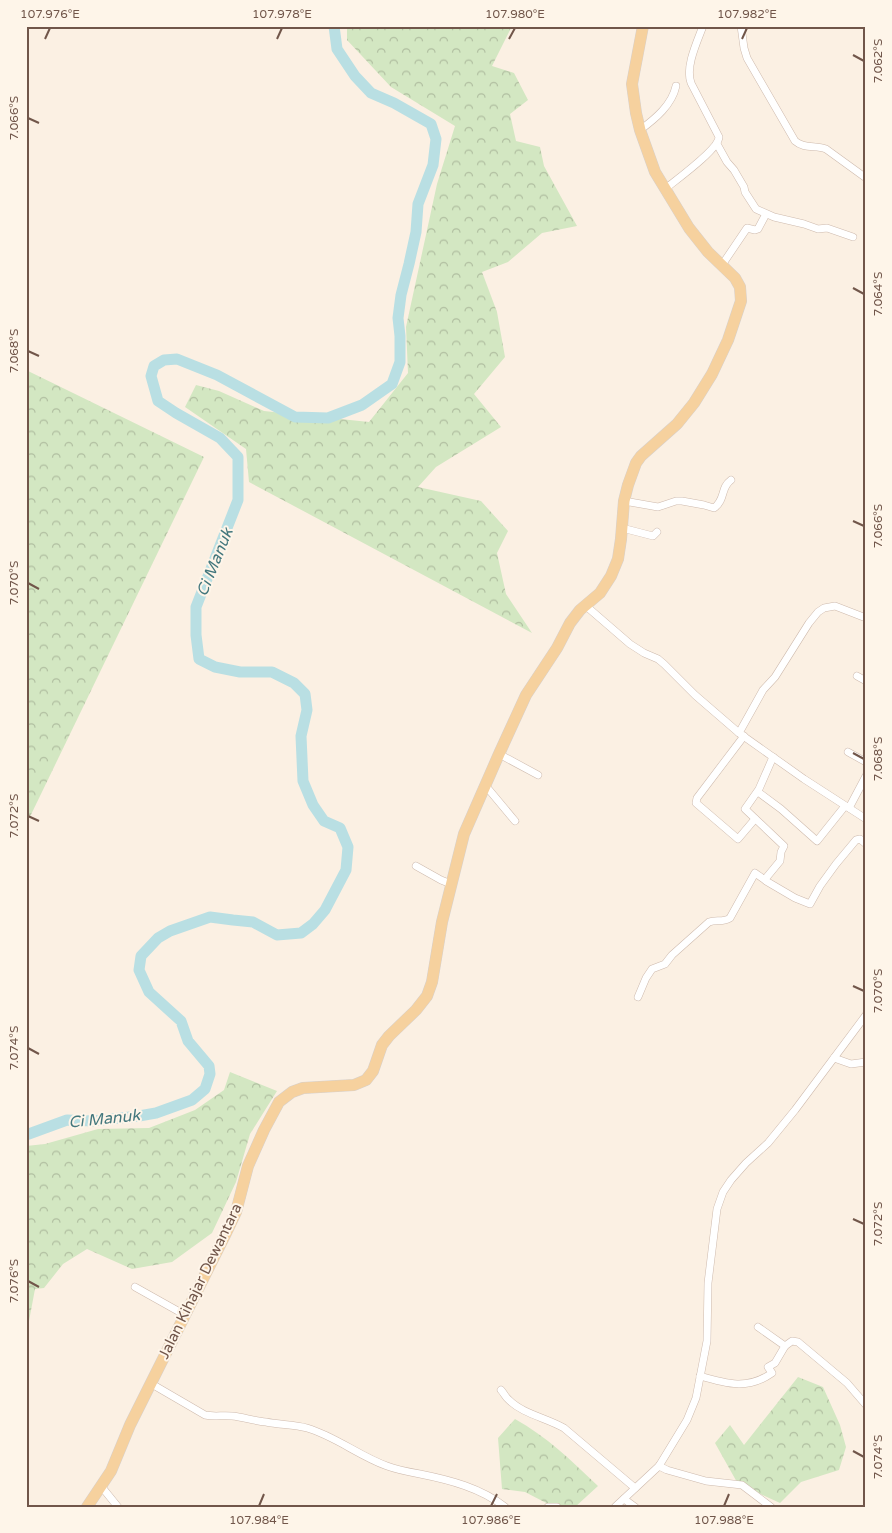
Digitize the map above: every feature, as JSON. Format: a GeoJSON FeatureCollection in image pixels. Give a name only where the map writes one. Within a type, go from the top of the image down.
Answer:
{"type":"FeatureCollection","features":[{"type":"Feature","properties":{"kind":"main road","name":"Jalan Kihajar Dewantara"},"geometry":{"type":"LineString","coordinates":[[87,1507],[111,1471],[130,1425],[229,1227],[236,1212],[248,1166],[279,1102],[292,1092],[303,1088],[354,1085],[366,1080],[373,1071],[382,1045],[388,1036],[407,1020],[423,1002],[432,982],[442,922],[464,834],[484,785],[526,695],[570,623],[580,610],[600,593],[611,576],[618,559],[624,501],[630,475],[636,463],[641,456],[684,416],[705,386],[724,352],[741,296],[737,282],[693,234],[665,189],[650,160],[640,130],[632,84],[644,26]]}},
{"type":"Feature","properties":{"kind":"street"},"geometry":{"type":"LineString","coordinates":[[665,189],[704,157],[717,144],[720,137],[689,77],[692,57],[702,26]]}},
{"type":"Feature","properties":{"kind":"street"},"geometry":{"type":"LineString","coordinates":[[741,26],[747,58],[795,141],[803,146],[823,148],[866,178]]}},
{"type":"Feature","properties":{"kind":"street"},"geometry":{"type":"LineString","coordinates":[[640,130],[663,109],[672,98],[676,86]]}},
{"type":"Feature","properties":{"kind":"street"},"geometry":{"type":"LineString","coordinates":[[717,144],[754,206],[774,218],[818,229],[830,229],[853,238]]}},
{"type":"Feature","properties":{"kind":"street"},"geometry":{"type":"LineString","coordinates":[[722,265],[746,229],[758,229],[766,214]]}},
{"type":"Feature","properties":{"kind":"street"},"geometry":{"type":"LineString","coordinates":[[624,501],[658,507],[676,501],[690,502],[714,508],[722,500],[725,486],[731,480]]}},
{"type":"Feature","properties":{"kind":"street"},"geometry":{"type":"LineString","coordinates":[[622,528],[653,536],[657,532]]}},
{"type":"Feature","properties":{"kind":"street"},"geometry":{"type":"LineString","coordinates":[[586,606],[630,644],[658,659],[695,695],[742,734],[804,779],[866,819]]}},
{"type":"Feature","properties":{"kind":"street"},"geometry":{"type":"LineString","coordinates":[[755,819],[738,839],[696,802],[697,798],[742,734],[764,690],[775,677],[818,612],[829,606],[835,606],[866,618]]}},
{"type":"Feature","properties":{"kind":"street"},"geometry":{"type":"LineString","coordinates":[[857,676],[866,681]]}},
{"type":"Feature","properties":{"kind":"street"},"geometry":{"type":"LineString","coordinates":[[848,752],[866,762]]}},
{"type":"Feature","properties":{"kind":"street"},"geometry":{"type":"LineString","coordinates":[[499,754],[538,775]]}},
{"type":"Feature","properties":{"kind":"street"},"geometry":{"type":"LineString","coordinates":[[765,880],[780,861],[784,846],[745,809],[758,792],[773,757]]}},
{"type":"Feature","properties":{"kind":"street"},"geometry":{"type":"LineString","coordinates":[[758,792],[782,809],[817,841],[847,807],[866,776]]}},
{"type":"Feature","properties":{"kind":"street"},"geometry":{"type":"LineString","coordinates":[[484,785],[515,821]]}},
{"type":"Feature","properties":{"kind":"street"},"geometry":{"type":"LineString","coordinates":[[638,996],[652,969],[665,964],[709,922],[726,921],[730,918],[755,873],[795,898],[810,904],[820,886],[856,840],[860,839],[866,844]]}},
{"type":"Feature","properties":{"kind":"street"},"geometry":{"type":"LineString","coordinates":[[416,866],[451,884]]}},
{"type":"Feature","properties":{"kind":"street"},"geometry":{"type":"LineString","coordinates":[[615,1507],[658,1466],[687,1420],[696,1398],[707,1341],[708,1283],[713,1237],[723,1192],[746,1163],[779,1130],[866,1015]]}},
{"type":"Feature","properties":{"kind":"street"},"geometry":{"type":"LineString","coordinates":[[834,1058],[851,1064],[866,1062]]}},
{"type":"Feature","properties":{"kind":"street"},"geometry":{"type":"LineString","coordinates":[[135,1287],[185,1315]]}},
{"type":"Feature","properties":{"kind":"street"},"geometry":{"type":"LineString","coordinates":[[758,1327],[785,1346]]}},
{"type":"Feature","properties":{"kind":"street"},"geometry":{"type":"LineString","coordinates":[[700,1376],[736,1384],[752,1383],[772,1373],[768,1367],[775,1363],[785,1346],[792,1341],[798,1342],[847,1383],[866,1404]]}},
{"type":"Feature","properties":{"kind":"street"},"geometry":{"type":"LineString","coordinates":[[150,1384],[205,1415],[232,1416],[310,1429],[387,1466],[479,1490],[494,1498],[505,1507]]}},
{"type":"Feature","properties":{"kind":"street"},"geometry":{"type":"LineString","coordinates":[[502,1390],[506,1398],[516,1406],[564,1428],[634,1488]]}},
{"type":"Feature","properties":{"kind":"street"},"geometry":{"type":"LineString","coordinates":[[658,1466],[706,1481],[742,1485],[771,1507]]}},
{"type":"Feature","properties":{"kind":"street"},"geometry":{"type":"LineString","coordinates":[[101,1486],[118,1507]]}},
{"type":"Feature","properties":{"kind":"street"},"geometry":{"type":"LineString","coordinates":[[624,1498],[635,1507]]}},
{"type":"Feature","properties":{"kind":"street"},"geometry":{"type":"LineString","coordinates":[[548,1507],[557,1507]]}},
{"type":"Feature","properties":{"kind":"green space"},"geometry":{"type":"Polygon","coordinates":[[[347,26],[512,26],[492,66],[514,73],[528,100],[510,114],[516,141],[540,147],[544,166],[577,226],[542,233],[508,262],[482,272],[497,312],[505,357],[474,394],[501,427],[436,467],[418,487],[481,501],[508,531],[497,553],[506,594],[532,633],[249,482],[246,449],[185,407],[196,385],[219,391],[264,411],[369,422],[408,373],[406,327],[437,184],[455,126],[391,87],[347,40],[347,26]]]}},
{"type":"Feature","properties":{"kind":"green space"},"geometry":{"type":"Polygon","coordinates":[[[26,370],[204,457],[26,825],[26,370]]]}},
{"type":"Feature","properties":{"kind":"green space"},"geometry":{"type":"Polygon","coordinates":[[[230,1072],[277,1091],[250,1134],[236,1182],[212,1233],[172,1262],[132,1269],[87,1249],[63,1264],[44,1288],[35,1289],[26,1328],[26,1146],[45,1144],[98,1129],[149,1128],[195,1110],[224,1090],[230,1072]]]}},
{"type":"Feature","properties":{"kind":"green space"},"geometry":{"type":"Polygon","coordinates":[[[798,1377],[823,1387],[840,1425],[846,1447],[839,1470],[801,1482],[780,1503],[738,1484],[715,1443],[730,1425],[744,1445],[798,1377]]]}},
{"type":"Feature","properties":{"kind":"green space"},"geometry":{"type":"Polygon","coordinates":[[[515,1419],[548,1441],[598,1486],[575,1507],[552,1506],[525,1492],[502,1489],[498,1438],[515,1419]]]}},
{"type":"Feature","properties":{"kind":"waterway","name":"Ci Manuk"},"geometry":{"type":"LineString","coordinates":[[26,1135],[67,1120],[93,1121],[139,1116],[156,1113],[192,1100],[205,1089],[210,1074],[209,1066],[188,1041],[181,1021],[149,992],[139,970],[141,956],[158,938],[170,931],[210,917],[253,922],[277,935],[301,933],[313,924],[325,910],[346,870],[348,847],[340,828],[324,821],[313,805],[303,781],[301,736],[307,710],[305,694],[294,683],[272,672],[240,672],[215,667],[199,659],[196,635],[196,607],[238,500],[238,457],[220,438],[158,401],[151,376],[154,366],[164,360],[177,359],[217,375],[295,417],[328,418],[362,405],[392,384],[400,362],[398,318],[401,295],[416,232],[418,204],[433,165],[436,139],[431,124],[394,103],[371,93],[355,76],[337,49],[334,26]]}}]}
